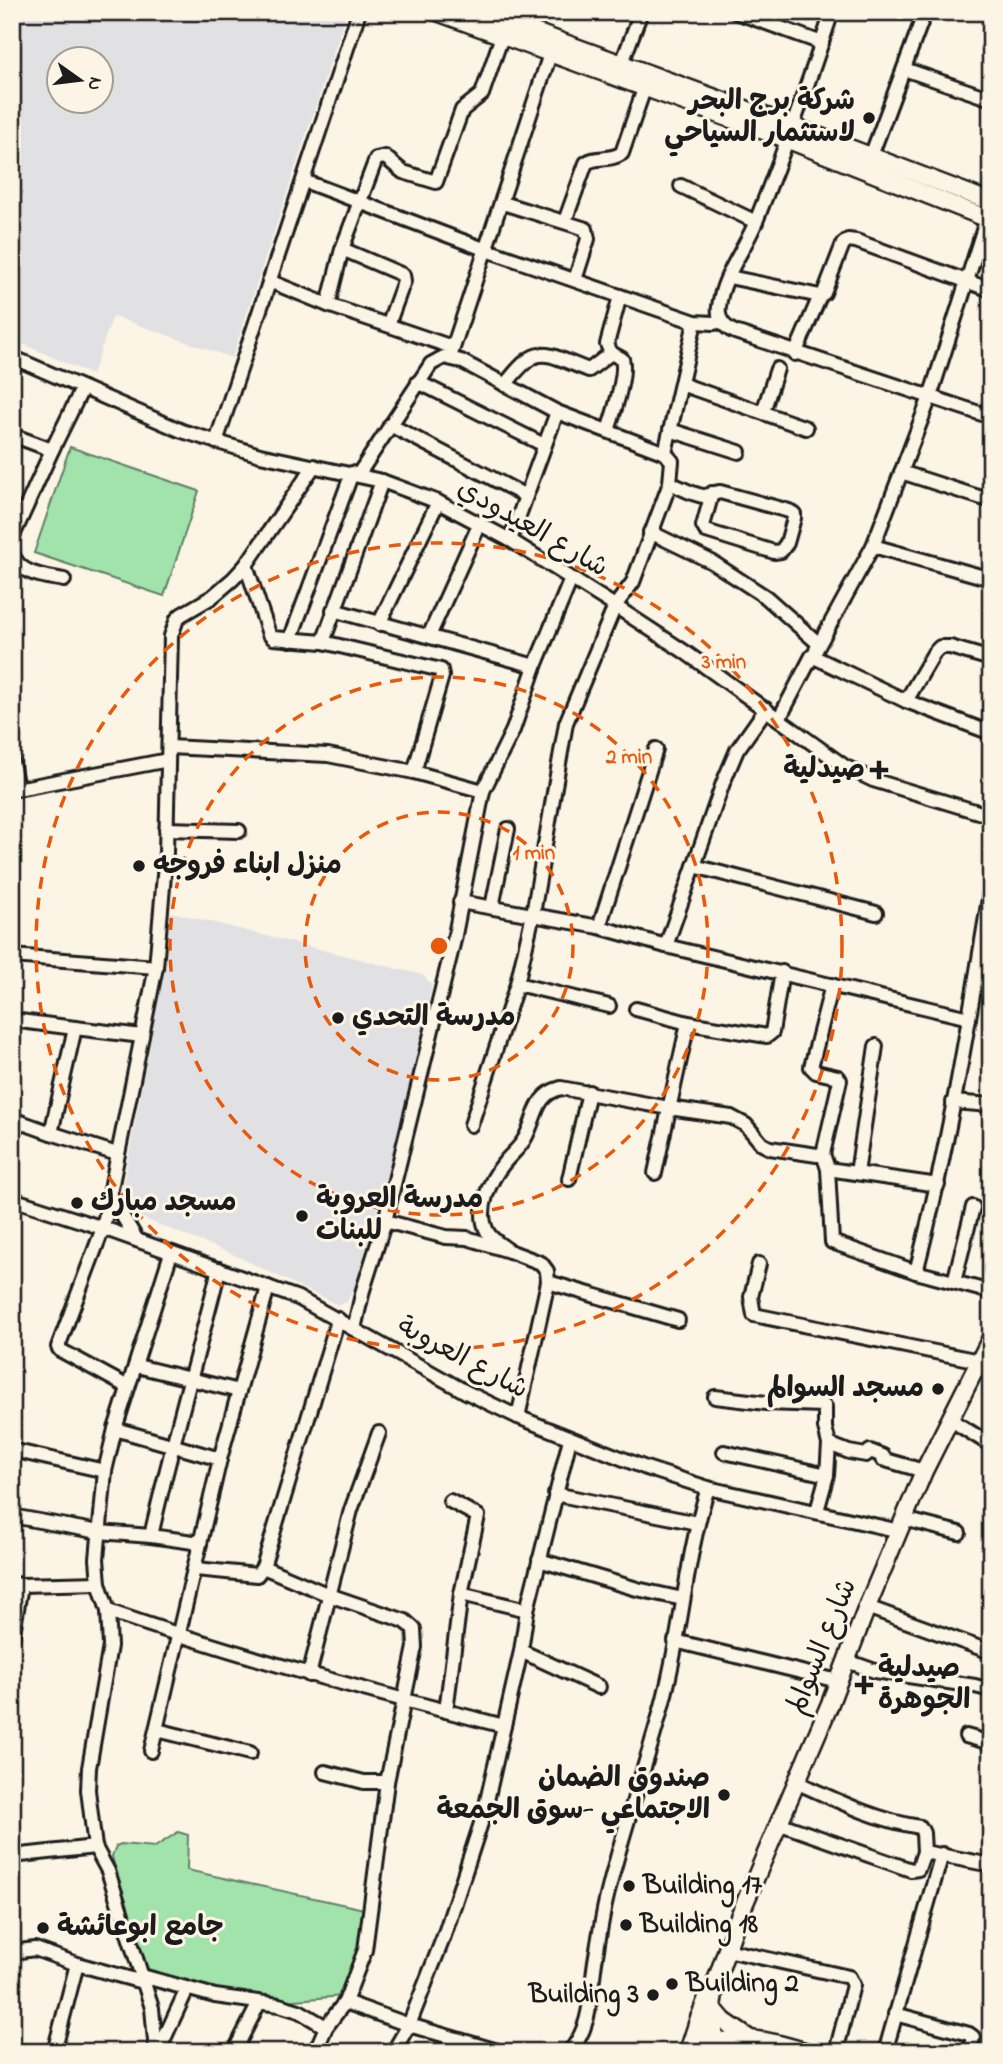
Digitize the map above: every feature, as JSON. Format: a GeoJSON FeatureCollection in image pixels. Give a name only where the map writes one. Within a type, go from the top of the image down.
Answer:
{"type":"FeatureCollection","features":[{"type":"Feature","properties":{"kind":"main road"},"geometry":{"type":"LineString","coordinates":[[437,12],[502,36],[622,63],[989,214]]}},
{"type":"Feature","properties":{"kind":"main road"},"geometry":{"type":"LineString","coordinates":[[480,12],[644,89],[871,156],[989,214]]}},
{"type":"Feature","properties":{"kind":"main road","name":"شارع السوالم"},"geometry":{"type":"LineString","coordinates":[[688,2052],[778,1823],[924,1471],[951,1420],[967,1382],[990,1343]]}},
{"type":"Feature","properties":{"kind":"main road"},"geometry":{"type":"LineString","coordinates":[[706,2011],[724,2021],[755,2046]]}},
{"type":"Feature","properties":{"kind":"main road"},"geometry":{"type":"LineString","coordinates":[[706,2011],[710,2049],[727,2039],[755,2046],[807,2052]]}},
{"type":"Feature","properties":{"kind":"main road"},"geometry":{"type":"LineString","coordinates":[[735,2052],[755,2046]]}},
{"type":"Feature","properties":{"kind":"street"},"geometry":{"type":"LineString","coordinates":[[216,442],[359,12]]}},
{"type":"Feature","properties":{"kind":"street"},"geometry":{"type":"LineString","coordinates":[[622,63],[641,12]]}},
{"type":"Feature","properties":{"kind":"street"},"geometry":{"type":"LineString","coordinates":[[736,12],[822,43]]}},
{"type":"Feature","properties":{"kind":"street"},"geometry":{"type":"LineString","coordinates":[[832,12],[756,222],[729,277],[719,307],[721,321],[735,332],[795,354],[991,417]]}},
{"type":"Feature","properties":{"kind":"street"},"geometry":{"type":"LineString","coordinates":[[871,156],[925,12]]}},
{"type":"Feature","properties":{"kind":"street"},"geometry":{"type":"LineString","coordinates":[[328,305],[342,248],[376,159],[385,157],[403,172],[436,182],[462,110],[482,94],[502,36]]}},
{"type":"Feature","properties":{"kind":"street"},"geometry":{"type":"LineString","coordinates":[[290,640],[355,474],[431,364],[451,352],[484,249],[503,203],[552,47]]}},
{"type":"Feature","properties":{"kind":"street"},"geometry":{"type":"LineString","coordinates":[[904,69],[991,99]]}},
{"type":"Feature","properties":{"kind":"street"},"geometry":{"type":"LineString","coordinates":[[565,221],[586,163],[590,160],[615,158],[622,153],[644,89]]}},
{"type":"Feature","properties":{"kind":"street"},"geometry":{"type":"LineString","coordinates":[[304,181],[484,249],[695,322],[721,321]]}},
{"type":"Feature","properties":{"kind":"street"},"geometry":{"type":"LineString","coordinates":[[681,186],[756,222]]}},
{"type":"Feature","properties":{"kind":"street"},"geometry":{"type":"LineString","coordinates":[[503,203],[583,226],[589,233],[575,281]]}},
{"type":"Feature","properties":{"kind":"street"},"geometry":{"type":"LineString","coordinates":[[779,719],[873,547],[930,397],[989,214]]}},
{"type":"Feature","properties":{"kind":"street"},"geometry":{"type":"LineString","coordinates":[[795,354],[813,309],[824,293],[843,244],[848,240],[856,240],[991,290]]}},
{"type":"Feature","properties":{"kind":"street"},"geometry":{"type":"LineString","coordinates":[[342,248],[403,275],[404,281],[388,326]]}},
{"type":"Feature","properties":{"kind":"street"},"geometry":{"type":"LineString","coordinates":[[729,277],[820,296]]}},
{"type":"Feature","properties":{"kind":"street"},"geometry":{"type":"LineString","coordinates":[[269,281],[451,352],[505,386],[557,412],[665,453],[672,461],[670,483],[632,582],[625,596],[615,606],[566,723],[533,914],[517,984],[471,1125]]}},
{"type":"Feature","properties":{"kind":"street"},"geometry":{"type":"LineString","coordinates":[[608,431],[618,399],[624,365],[622,359],[611,353],[607,347],[620,296]]}},
{"type":"Feature","properties":{"kind":"street"},"geometry":{"type":"LineString","coordinates":[[665,453],[695,322]]}},
{"type":"Feature","properties":{"kind":"street"},"geometry":{"type":"LineString","coordinates":[[505,386],[532,355],[572,362],[589,370],[611,353]]}},
{"type":"Feature","properties":{"kind":"street","name":"شارع العيدودي"},"geometry":{"type":"LineString","coordinates":[[12,357],[182,431],[260,455],[382,481],[438,502],[510,540],[615,606],[844,766],[873,780],[991,816]]}},
{"type":"Feature","properties":{"kind":"street"},"geometry":{"type":"LineString","coordinates":[[763,412],[777,369]]}},
{"type":"Feature","properties":{"kind":"street"},"geometry":{"type":"LineString","coordinates":[[418,382],[544,445]]}},
{"type":"Feature","properties":{"kind":"street"},"geometry":{"type":"LineString","coordinates":[[681,384],[806,428]]}},
{"type":"Feature","properties":{"kind":"street"},"geometry":{"type":"LineString","coordinates":[[12,538],[82,389]]}},
{"type":"Feature","properties":{"kind":"street"},"geometry":{"type":"LineString","coordinates":[[510,540],[557,412]]}},
{"type":"Feature","properties":{"kind":"street"},"geometry":{"type":"LineString","coordinates":[[390,425],[526,496]]}},
{"type":"Feature","properties":{"kind":"street"},"geometry":{"type":"LineString","coordinates":[[670,430],[738,452]]}},
{"type":"Feature","properties":{"kind":"street"},"geometry":{"type":"LineString","coordinates":[[12,435],[52,450]]}},
{"type":"Feature","properties":{"kind":"street"},"geometry":{"type":"LineString","coordinates":[[128,1387],[58,1347],[103,1228],[156,967],[164,886],[171,636],[177,619],[187,609],[220,591],[246,565],[314,466]]}},
{"type":"Feature","properties":{"kind":"street"},"geometry":{"type":"LineString","coordinates":[[901,472],[991,502]]}},
{"type":"Feature","properties":{"kind":"street"},"geometry":{"type":"LineString","coordinates":[[323,642],[382,481]]}},
{"type":"Feature","properties":{"kind":"street"},"geometry":{"type":"LineString","coordinates":[[670,483],[699,495],[706,496],[712,493],[720,492],[789,510],[794,514],[794,518],[787,543],[781,551],[774,552],[706,531],[703,526],[712,493]]}},
{"type":"Feature","properties":{"kind":"street"},"geometry":{"type":"LineString","coordinates":[[379,624],[438,502]]}},
{"type":"Feature","properties":{"kind":"street"},"geometry":{"type":"LineString","coordinates":[[429,635],[480,523]]}},
{"type":"Feature","properties":{"kind":"street"},"geometry":{"type":"LineString","coordinates":[[650,532],[712,562],[766,597],[819,644]]}},
{"type":"Feature","properties":{"kind":"street"},"geometry":{"type":"LineString","coordinates":[[873,547],[991,579]]}},
{"type":"Feature","properties":{"kind":"street"},"geometry":{"type":"LineString","coordinates":[[12,552],[17,564],[25,571],[64,580]]}},
{"type":"Feature","properties":{"kind":"street"},"geometry":{"type":"LineString","coordinates":[[246,565],[269,634],[276,639],[323,642],[441,670],[442,676],[414,772]]}},
{"type":"Feature","properties":{"kind":"street"},"geometry":{"type":"LineString","coordinates":[[354,1329],[363,1290],[385,1221],[454,940],[483,791],[513,730],[570,579]]}},
{"type":"Feature","properties":{"kind":"street"},"geometry":{"type":"LineString","coordinates":[[333,610],[535,666]]}},
{"type":"Feature","properties":{"kind":"street"},"geometry":{"type":"LineString","coordinates":[[906,701],[940,647],[950,647],[991,659]]}},
{"type":"Feature","properties":{"kind":"street"},"geometry":{"type":"LineString","coordinates":[[812,656],[906,701],[991,733]]}},
{"type":"Feature","properties":{"kind":"street"},"geometry":{"type":"LineString","coordinates":[[666,946],[723,783],[737,750],[766,709]]}},
{"type":"Feature","properties":{"kind":"street"},"geometry":{"type":"LineString","coordinates":[[599,927],[656,750]]}},
{"type":"Feature","properties":{"kind":"street"},"geometry":{"type":"LineString","coordinates":[[12,762],[14,790],[169,754],[309,753],[414,772],[483,791]]}},
{"type":"Feature","properties":{"kind":"street"},"geometry":{"type":"LineString","coordinates":[[166,829],[239,831]]}},
{"type":"Feature","properties":{"kind":"street"},"geometry":{"type":"LineString","coordinates":[[492,907],[508,829]]}},
{"type":"Feature","properties":{"kind":"street"},"geometry":{"type":"LineString","coordinates":[[694,866],[876,913]]}},
{"type":"Feature","properties":{"kind":"street"},"geometry":{"type":"LineString","coordinates":[[916,1272],[938,1185],[991,886]]}},
{"type":"Feature","properties":{"kind":"street"},"geometry":{"type":"LineString","coordinates":[[460,902],[599,927],[666,946],[969,1018]]}},
{"type":"Feature","properties":{"kind":"street"},"geometry":{"type":"LineString","coordinates":[[12,956],[156,967]]}},
{"type":"Feature","properties":{"kind":"street"},"geometry":{"type":"LineString","coordinates":[[636,1009],[688,1023],[761,1037],[770,1034],[782,972]]}},
{"type":"Feature","properties":{"kind":"street"},"geometry":{"type":"LineString","coordinates":[[517,984],[609,1006]]}},
{"type":"Feature","properties":{"kind":"street"},"geometry":{"type":"LineString","coordinates":[[832,985],[811,1067],[816,1072],[838,1077],[840,1080],[822,1154],[828,1169],[832,1242],[916,1272],[991,1292]]}},
{"type":"Feature","properties":{"kind":"street"},"geometry":{"type":"LineString","coordinates":[[12,1020],[142,1037]]}},
{"type":"Feature","properties":{"kind":"street"},"geometry":{"type":"LineString","coordinates":[[654,1173],[688,1023]]}},
{"type":"Feature","properties":{"kind":"street"},"geometry":{"type":"LineString","coordinates":[[51,1133],[75,1028]]}},
{"type":"Feature","properties":{"kind":"street"},"geometry":{"type":"LineString","coordinates":[[857,1173],[876,1046]]}},
{"type":"Feature","properties":{"kind":"street"},"geometry":{"type":"LineString","coordinates":[[509,1251],[488,1233],[484,1217],[486,1197],[491,1181],[525,1139],[542,1098],[550,1091],[561,1088],[732,1117],[746,1125],[762,1144],[770,1148],[817,1156],[822,1154]]}},
{"type":"Feature","properties":{"kind":"street"},"geometry":{"type":"LineString","coordinates":[[569,1179],[589,1092]]}},
{"type":"Feature","properties":{"kind":"street"},"geometry":{"type":"LineString","coordinates":[[953,1102],[991,1105]]}},
{"type":"Feature","properties":{"kind":"street"},"geometry":{"type":"LineString","coordinates":[[12,1119],[117,1154]]}},
{"type":"Feature","properties":{"kind":"street"},"geometry":{"type":"LineString","coordinates":[[828,1169],[938,1185]]}},
{"type":"Feature","properties":{"kind":"street"},"geometry":{"type":"LineString","coordinates":[[111,1196],[137,1240]]}},
{"type":"Feature","properties":{"kind":"street","name":"شارع العروبة"},"geometry":{"type":"LineString","coordinates":[[12,1199],[103,1228],[298,1298],[466,1392],[518,1417],[570,1439],[708,1488],[817,1511],[959,1533]]}},
{"type":"Feature","properties":{"kind":"street"},"geometry":{"type":"LineString","coordinates":[[954,1282],[973,1207]]}},
{"type":"Feature","properties":{"kind":"street"},"geometry":{"type":"LineString","coordinates":[[385,1221],[446,1237],[467,1238],[541,1263],[547,1271],[548,1282],[518,1417]]}},
{"type":"Feature","properties":{"kind":"street"},"geometry":{"type":"LineString","coordinates":[[157,2052],[152,2008],[144,1980],[108,1871],[95,1847],[90,1814],[89,1768],[110,1646],[108,1611],[99,1583],[99,1532],[105,1471],[128,1387],[137,1366],[171,1252]]}},
{"type":"Feature","properties":{"kind":"street"},"geometry":{"type":"LineString","coordinates":[[759,1264],[751,1297],[754,1315],[979,1361]]}},
{"type":"Feature","properties":{"kind":"street"},"geometry":{"type":"LineString","coordinates":[[151,1536],[171,1447],[191,1381],[219,1269]]}},
{"type":"Feature","properties":{"kind":"street"},"geometry":{"type":"LineString","coordinates":[[548,1282],[678,1320]]}},
{"type":"Feature","properties":{"kind":"street"},"geometry":{"type":"LineString","coordinates":[[151,1751],[220,1459],[268,1287]]}},
{"type":"Feature","properties":{"kind":"street"},"geometry":{"type":"LineString","coordinates":[[195,1569],[257,1575],[263,1567],[338,1320]]}},
{"type":"Feature","properties":{"kind":"street"},"geometry":{"type":"LineString","coordinates":[[137,1366],[239,1391]]}},
{"type":"Feature","properties":{"kind":"street"},"geometry":{"type":"LineString","coordinates":[[715,1396],[766,1403],[823,1405],[830,1444],[827,1475],[817,1511]]}},
{"type":"Feature","properties":{"kind":"street"},"geometry":{"type":"LineString","coordinates":[[951,1420],[991,1445]]}},
{"type":"Feature","properties":{"kind":"street"},"geometry":{"type":"LineString","coordinates":[[116,1429],[220,1459]]}},
{"type":"Feature","properties":{"kind":"street"},"geometry":{"type":"LineString","coordinates":[[309,1675],[351,1510],[379,1433]]}},
{"type":"Feature","properties":{"kind":"street"},"geometry":{"type":"LineString","coordinates":[[393,2052],[408,2025],[443,1936],[484,1814],[521,1651],[527,1610],[570,1439]]}},
{"type":"Feature","properties":{"kind":"street"},"geometry":{"type":"LineString","coordinates":[[830,1444],[866,1455],[870,1451],[883,1456],[882,1459],[924,1471]]}},
{"type":"Feature","properties":{"kind":"street"},"geometry":{"type":"LineString","coordinates":[[12,1450],[105,1471]]}},
{"type":"Feature","properties":{"kind":"street"},"geometry":{"type":"LineString","coordinates":[[724,1452],[827,1475]]}},
{"type":"Feature","properties":{"kind":"street"},"geometry":{"type":"LineString","coordinates":[[574,2051],[590,2006],[605,1905],[625,1828],[663,1704],[696,1523],[708,1488]]}},
{"type":"Feature","properties":{"kind":"street"},"geometry":{"type":"LineString","coordinates":[[555,1494],[696,1523]]}},
{"type":"Feature","properties":{"kind":"street"},"geometry":{"type":"LineString","coordinates":[[446,1711],[461,1594],[478,1516],[450,1501]]}},
{"type":"Feature","properties":{"kind":"street"},"geometry":{"type":"LineString","coordinates":[[12,1516],[99,1532],[200,1543]]}},
{"type":"Feature","properties":{"kind":"street"},"geometry":{"type":"LineString","coordinates":[[539,1560],[637,1589],[683,1599]]}},
{"type":"Feature","properties":{"kind":"street"},"geometry":{"type":"LineString","coordinates":[[263,1567],[330,1595],[405,1621],[414,1629],[415,1647],[387,1782],[365,1950],[345,2002],[326,2027],[315,2052]]}},
{"type":"Feature","properties":{"kind":"street"},"geometry":{"type":"LineString","coordinates":[[12,1639],[17,1584],[99,1583]]}},
{"type":"Feature","properties":{"kind":"street"},"geometry":{"type":"LineString","coordinates":[[461,1594],[527,1610]]}},
{"type":"Feature","properties":{"kind":"street"},"geometry":{"type":"LineString","coordinates":[[867,1607],[991,1652]]}},
{"type":"Feature","properties":{"kind":"street"},"geometry":{"type":"LineString","coordinates":[[108,1611],[309,1675],[504,1726]]}},
{"type":"Feature","properties":{"kind":"street"},"geometry":{"type":"LineString","coordinates":[[675,1641],[838,1681]]}},
{"type":"Feature","properties":{"kind":"street"},"geometry":{"type":"LineString","coordinates":[[521,1651],[598,1687]]}},
{"type":"Feature","properties":{"kind":"street"},"geometry":{"type":"LineString","coordinates":[[847,1661],[876,1671],[991,1690]]}},
{"type":"Feature","properties":{"kind":"street"},"geometry":{"type":"LineString","coordinates":[[157,1730],[250,1753]]}},
{"type":"Feature","properties":{"kind":"street"},"geometry":{"type":"LineString","coordinates":[[966,1736],[991,1743]]}},
{"type":"Feature","properties":{"kind":"street"},"geometry":{"type":"LineString","coordinates":[[325,1772],[364,1782],[387,1782]]}},
{"type":"Feature","properties":{"kind":"street"},"geometry":{"type":"LineString","coordinates":[[778,1823],[911,1870],[920,1866],[925,1852],[923,1833],[919,1827],[886,1821],[858,1811],[796,1782]]}},
{"type":"Feature","properties":{"kind":"street"},"geometry":{"type":"LineString","coordinates":[[12,1856],[95,1847]]}},
{"type":"Feature","properties":{"kind":"street"},"geometry":{"type":"LineString","coordinates":[[925,1852],[991,1865]]}},
{"type":"Feature","properties":{"kind":"street"},"geometry":{"type":"LineString","coordinates":[[886,2052],[942,1854]]}},
{"type":"Feature","properties":{"kind":"street"},"geometry":{"type":"LineString","coordinates":[[12,1951],[35,1949],[77,1964],[144,1980],[279,2005],[299,2011],[326,2027]]}},
{"type":"Feature","properties":{"kind":"street"},"geometry":{"type":"LineString","coordinates":[[727,1950],[849,1977],[853,1985],[836,2052]]}},
{"type":"Feature","properties":{"kind":"street"},"geometry":{"type":"LineString","coordinates":[[54,2052],[77,1964]]}},
{"type":"Feature","properties":{"kind":"street"},"geometry":{"type":"LineString","coordinates":[[157,2052],[187,1989]]}},
{"type":"Feature","properties":{"kind":"street"},"geometry":{"type":"LineString","coordinates":[[345,2002],[470,2047],[501,2052]]}},
{"type":"Feature","properties":{"kind":"street"},"geometry":{"type":"LineString","coordinates":[[234,2052],[259,2003]]}},
{"type":"Feature","properties":{"kind":"street"},"geometry":{"type":"LineString","coordinates":[[895,2014],[969,2034],[973,2037],[970,2052]]}},
{"type":"Feature","properties":{"kind":"shaded area"},"geometry":{"type":"Polygon","coordinates":[[[12,12],[339,12],[345,18],[232,358],[113,316],[92,375],[12,339],[12,12]]]}},
{"type":"Feature","properties":{"kind":"shaded area"},"geometry":{"type":"Polygon","coordinates":[[[171,912],[423,975],[432,985],[406,1107],[356,1284],[347,1302],[338,1305],[230,1253],[129,1213],[121,1195],[156,1013],[171,912]]]}},
{"type":"Feature","properties":{"kind":"green space"},"geometry":{"type":"Polygon","coordinates":[[[70,447],[199,491],[164,596],[34,553],[70,447]]]}},
{"type":"Feature","properties":{"kind":"green space"},"geometry":{"type":"Polygon","coordinates":[[[178,1832],[188,1835],[187,1870],[364,1909],[358,1954],[343,1996],[259,2003],[142,1976],[112,1856],[116,1846],[121,1844],[155,1847],[178,1832]]]}},
{"type":"Feature","properties":{"kind":"place","name":"شركة برج البحر لاستثمار السياحي"},"geometry":{"type":"Point","coordinates":[869,118]}},
{"type":"Feature","properties":{"kind":"place","name":"صيدلية"},"geometry":{"type":"Point","coordinates":[879,770]}},
{"type":"Feature","properties":{"kind":"place","name":"منزل ابناء فروجه"},"geometry":{"type":"Point","coordinates":[139,866]}},
{"type":"Feature","properties":{"kind":"place","name":"مدرسة التحدي"},"geometry":{"type":"Point","coordinates":[338,1018]}},
{"type":"Feature","properties":{"kind":"place","name":"مسجد مبارك"},"geometry":{"type":"Point","coordinates":[77,1203]}},
{"type":"Feature","properties":{"kind":"place","name":"مدرسة العروبة للبنات"},"geometry":{"type":"Point","coordinates":[302,1216]}},
{"type":"Feature","properties":{"kind":"place","name":"مسجد السوالم"},"geometry":{"type":"Point","coordinates":[938,1389]}},
{"type":"Feature","properties":{"kind":"place","name":"صيدلية الجوهرة"},"geometry":{"type":"Point","coordinates":[864,1685]}},
{"type":"Feature","properties":{"kind":"place","name":"صندوق الضمان الاجتماعي -سوق الجمعة"},"geometry":{"type":"Point","coordinates":[724,1795]}},
{"type":"Feature","properties":{"kind":"place","name":"Building 17"},"geometry":{"type":"Point","coordinates":[629,1886]}},
{"type":"Feature","properties":{"kind":"place","name":"Building 18"},"geometry":{"type":"Point","coordinates":[626,1925]}},
{"type":"Feature","properties":{"kind":"place","name":"جامع ابوعائشة"},"geometry":{"type":"Point","coordinates":[43,1928]}},
{"type":"Feature","properties":{"kind":"place","name":"Building 2"},"geometry":{"type":"Point","coordinates":[672,1984]}},
{"type":"Feature","properties":{"kind":"place","name":"Building 3"},"geometry":{"type":"Point","coordinates":[653,1995]}}]}
